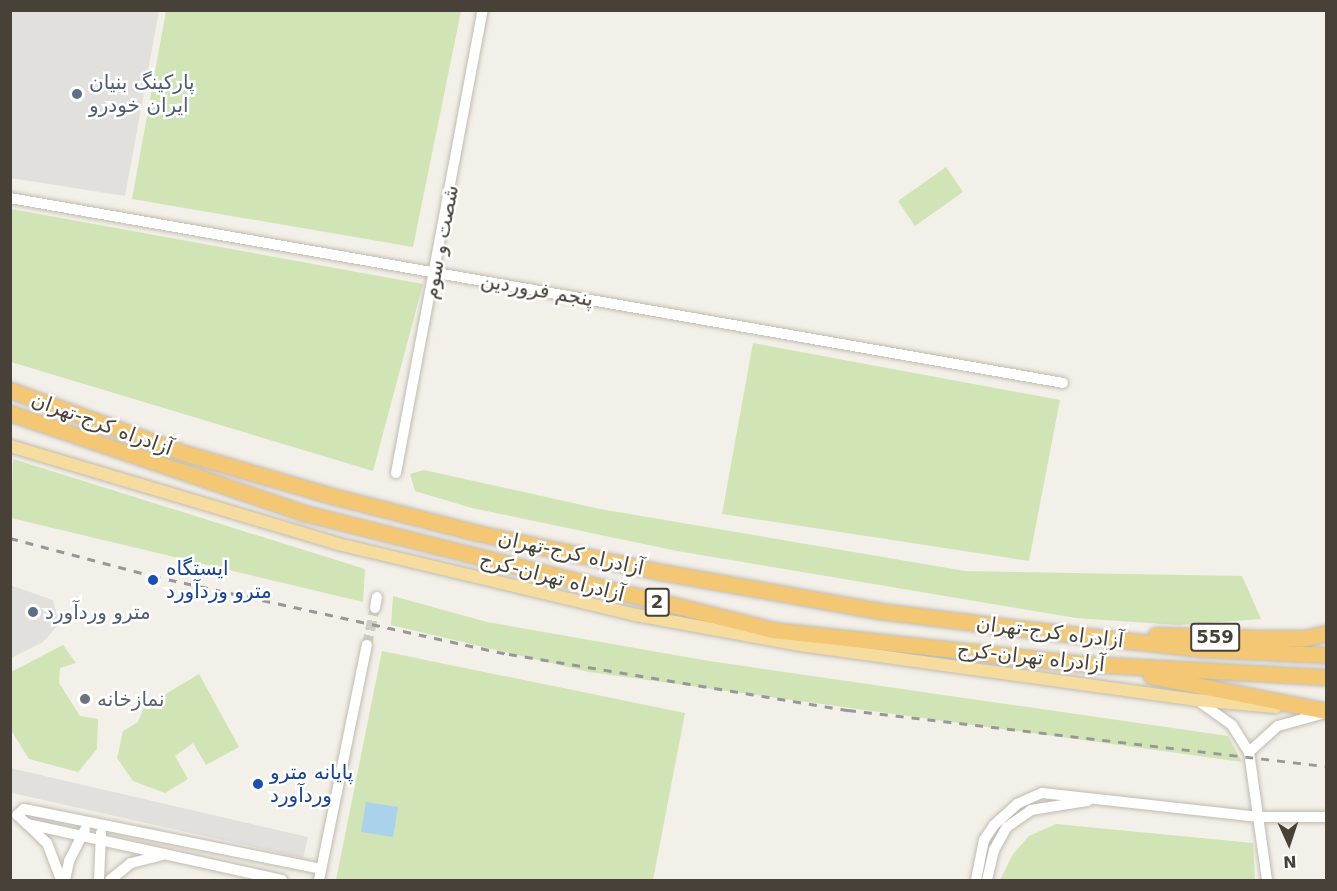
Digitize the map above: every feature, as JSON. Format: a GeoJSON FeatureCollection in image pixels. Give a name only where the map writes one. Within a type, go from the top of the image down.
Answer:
{"type":"FeatureCollection","features":[{"type":"Feature","properties":{"kind":"highway","name":"آزادراه کرج-تهران"},"geometry":{"type":"LineString","coordinates":[[10,390],[184,453],[477,533],[661,572],[879,611],[1103,639],[1202,649],[1326,655]]}},
{"type":"Feature","properties":{"kind":"highway","name":"آزادراه تهران-کرج"},"geometry":{"type":"LineString","coordinates":[[10,413],[304,513],[772,630],[1086,664],[1326,677]]}},
{"type":"Feature","properties":{"kind":"highway","name":"559"},"geometry":{"type":"LineString","coordinates":[[1103,639],[1160,635],[1294,638],[1326,633]]}},
{"type":"Feature","properties":{"kind":"highway"},"geometry":{"type":"LineString","coordinates":[[1086,664],[1326,711]]}},
{"type":"Feature","properties":{"kind":"main road"},"geometry":{"type":"LineString","coordinates":[[10,446],[338,544],[636,615],[800,645],[1197,700],[1326,711]]}},
{"type":"Feature","properties":{"kind":"street","name":"شصت و سوم"},"geometry":{"type":"LineString","coordinates":[[396,473],[436,273],[483,10]]}},
{"type":"Feature","properties":{"kind":"street","name":"پنجم فروردین"},"geometry":{"type":"LineString","coordinates":[[10,198],[1063,383]]}},
{"type":"Feature","properties":{"kind":"street"},"geometry":{"type":"LineString","coordinates":[[319,880],[367,645]]}},
{"type":"Feature","properties":{"kind":"street"},"geometry":{"type":"LineString","coordinates":[[1197,700],[1232,725],[1249,752],[1267,880]]}},
{"type":"Feature","properties":{"kind":"street"},"geometry":{"type":"LineString","coordinates":[[1249,752],[1278,726],[1326,711]]}},
{"type":"Feature","properties":{"kind":"street"},"geometry":{"type":"LineString","coordinates":[[976,880],[984,840],[1017,804],[1042,794],[1259,817],[1326,818]]}},
{"type":"Feature","properties":{"kind":"street"},"geometry":{"type":"LineString","coordinates":[[987,880],[994,850],[1007,827],[1031,810],[1107,800]]}},
{"type":"Feature","properties":{"kind":"street"},"geometry":{"type":"LineString","coordinates":[[63,880],[47,843],[27,824],[18,819],[20,811],[100,824],[321,868]]}},
{"type":"Feature","properties":{"kind":"street"},"geometry":{"type":"LineString","coordinates":[[63,880],[69,861],[88,822]]}},
{"type":"Feature","properties":{"kind":"street"},"geometry":{"type":"LineString","coordinates":[[27,824],[282,880]]}},
{"type":"Feature","properties":{"kind":"street"},"geometry":{"type":"LineString","coordinates":[[99,880],[100,824]]}},
{"type":"Feature","properties":{"kind":"street"},"geometry":{"type":"LineString","coordinates":[[110,880],[131,863],[168,855]]}},
{"type":"Feature","properties":{"kind":"green space"},"geometry":{"type":"Polygon","coordinates":[[[166,11],[461,11],[413,247],[132,199],[166,11]]]}},
{"type":"Feature","properties":{"kind":"green space"},"geometry":{"type":"Polygon","coordinates":[[[946,167],[963,192],[915,226],[898,201],[946,167]]]}},
{"type":"Feature","properties":{"kind":"green space"},"geometry":{"type":"Polygon","coordinates":[[[11,209],[423,284],[373,471],[11,362],[11,209]]]}},
{"type":"Feature","properties":{"kind":"green space"},"geometry":{"type":"Polygon","coordinates":[[[753,343],[1060,400],[1029,561],[722,514],[753,343]]]}},
{"type":"Feature","properties":{"kind":"green space"},"geometry":{"type":"Polygon","coordinates":[[[13,459],[365,569],[363,602],[11,518],[13,459]]]}},
{"type":"Feature","properties":{"kind":"green space"},"geometry":{"type":"Polygon","coordinates":[[[424,470],[600,509],[965,571],[1242,576],[1261,619],[1179,625],[1076,618],[677,551],[472,508],[415,491],[410,474],[424,470]]]}},
{"type":"Feature","properties":{"kind":"green space"},"geometry":{"type":"Polygon","coordinates":[[[393,596],[487,622],[709,661],[1228,736],[1242,762],[589,672],[391,625],[393,596]]]}},
{"type":"Feature","properties":{"kind":"green space"},"geometry":{"type":"Polygon","coordinates":[[[63,645],[76,663],[60,668],[59,683],[80,716],[98,719],[97,749],[78,772],[29,759],[11,730],[11,672],[63,645]]]}},
{"type":"Feature","properties":{"kind":"green space"},"geometry":{"type":"Polygon","coordinates":[[[382,651],[685,713],[653,880],[336,880],[382,651]]]}},
{"type":"Feature","properties":{"kind":"green space"},"geometry":{"type":"Polygon","coordinates":[[[199,674],[239,747],[206,765],[193,743],[175,756],[188,779],[165,793],[133,781],[117,758],[123,731],[138,722],[144,707],[199,674]]]}},
{"type":"Feature","properties":{"kind":"green space"},"geometry":{"type":"Polygon","coordinates":[[[1056,824],[1253,843],[1255,880],[1000,880],[1013,854],[1029,836],[1056,824]]]}},
{"type":"Feature","properties":{"kind":"shaded area","name":"پارکینگ بنیان ایران خودرو"},"geometry":{"type":"Polygon","coordinates":[[[10,11],[159,11],[125,196],[11,178],[10,11]]]}},
{"type":"Feature","properties":{"kind":"shaded area","name":"مترو وردآورد"},"geometry":{"type":"Polygon","coordinates":[[[10,585],[53,600],[59,624],[43,642],[11,658],[10,585]]]}},
{"type":"Feature","properties":{"kind":"shaded area"},"geometry":{"type":"Polygon","coordinates":[[[10,768],[308,837],[303,858],[12,793],[10,768]]]}},
{"type":"Feature","properties":{"kind":"water"},"geometry":{"type":"Polygon","coordinates":[[[366,802],[398,807],[393,837],[361,832],[366,802]]]}},
{"type":"Feature","properties":{"kind":"tunnel"},"geometry":{"type":"LineString","coordinates":[[367,645],[375,608]]}},
{"type":"Feature","properties":{"kind":"railway"},"geometry":{"type":"LineString","coordinates":[[10,538],[153,576],[509,654],[848,710],[1326,766]]}},
{"type":"Feature","properties":{"kind":"place","name":"پارکینگ بنیان ایران خودرو"},"geometry":{"type":"Point","coordinates":[77,94]}},
{"type":"Feature","properties":{"kind":"place","name":"ایستگاه مترو وردآورد"},"geometry":{"type":"Point","coordinates":[153,580]}},
{"type":"Feature","properties":{"kind":"place","name":"مترو وردآورد"},"geometry":{"type":"Point","coordinates":[33,612]}},
{"type":"Feature","properties":{"kind":"place","name":"نمازخانه"},"geometry":{"type":"Point","coordinates":[85,699]}},
{"type":"Feature","properties":{"kind":"place","name":"پایانه مترو وردآورد"},"geometry":{"type":"Point","coordinates":[258,784]}}]}
